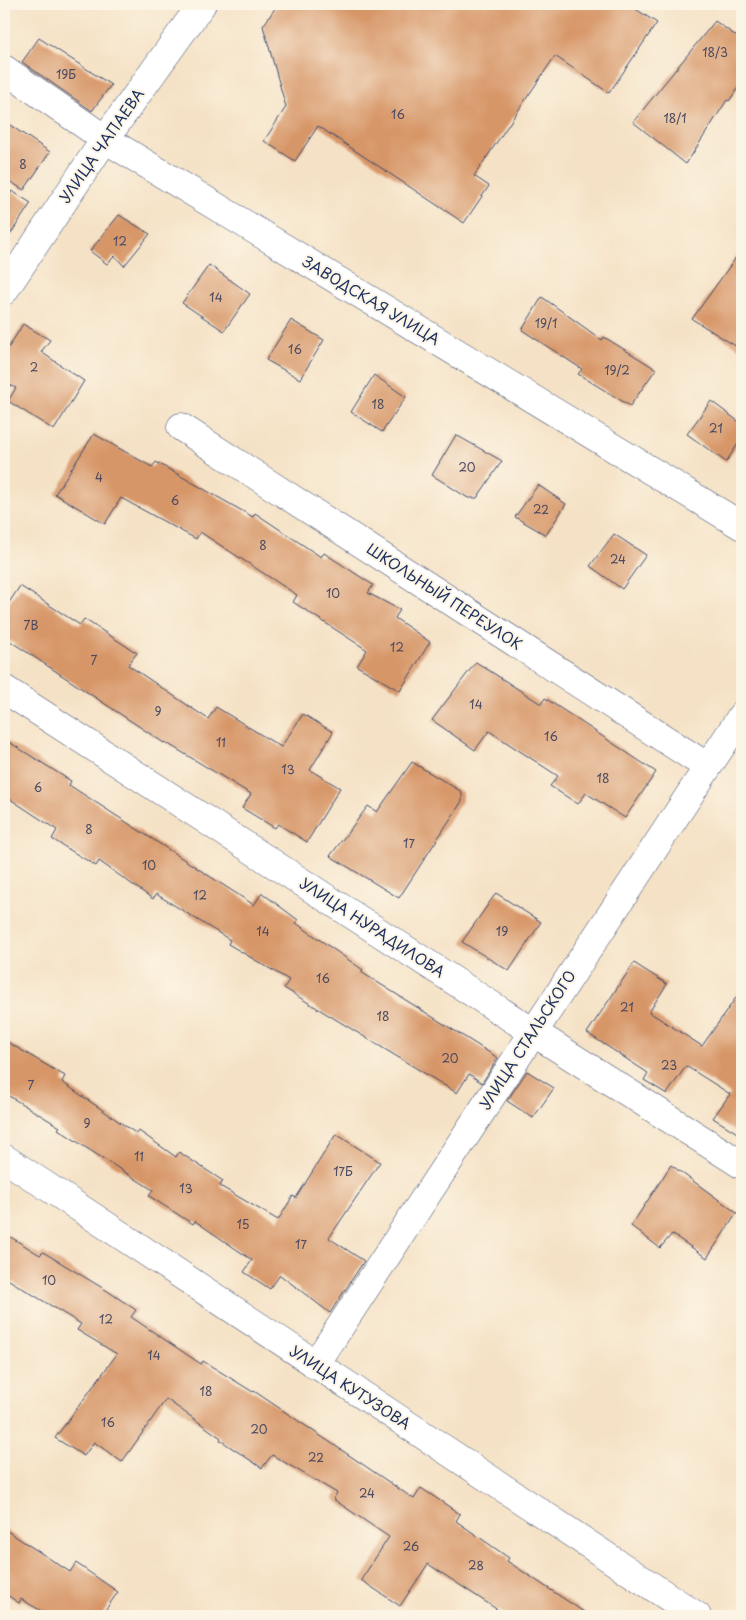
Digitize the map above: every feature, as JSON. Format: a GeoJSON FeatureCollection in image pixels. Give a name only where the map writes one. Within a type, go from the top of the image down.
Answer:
{"type":"FeatureCollection","features":[{"type":"Feature","properties":{"kind":"street","name":"УЛИЦА ЧАПАЕВА"},"geometry":{"type":"LineString","coordinates":[[4,291],[105,140],[202,4]]}},
{"type":"Feature","properties":{"kind":"street","name":"ЗАВОДСКАЯ УЛИЦА"},"geometry":{"type":"LineString","coordinates":[[4,69],[105,140],[742,526]]}},
{"type":"Feature","properties":{"kind":"street","name":"ШКОЛЬНЫЙ ПЕРЕУЛОК"},"geometry":{"type":"LineString","coordinates":[[181,427],[708,767]]}},
{"type":"Feature","properties":{"kind":"street","name":"УЛИЦА НУРАДИЛОВА"},"geometry":{"type":"LineString","coordinates":[[4,689],[533,1032],[742,1164]]}},
{"type":"Feature","properties":{"kind":"street","name":"УЛИЦА СТАЛЬСКОГО"},"geometry":{"type":"LineString","coordinates":[[315,1365],[742,714]]}},
{"type":"Feature","properties":{"kind":"street","name":"УЛИЦА КУТУЗОВА"},"geometry":{"type":"LineString","coordinates":[[4,1158],[697,1616]]}},
{"type":"Feature","properties":{"kind":"building"},"geometry":{"type":"Polygon","coordinates":[[[278,4],[628,4],[657,23],[609,93],[555,56],[474,176],[489,186],[464,223],[318,126],[295,161],[264,141],[286,107],[263,26],[278,4]]]}},
{"type":"Feature","properties":{"kind":"building"},"geometry":{"type":"Polygon","coordinates":[[[715,21],[742,40],[742,82],[729,101],[727,100],[686,164],[633,122],[715,21]]]}},
{"type":"Feature","properties":{"kind":"building"},"geometry":{"type":"Polygon","coordinates":[[[39,38],[111,85],[92,111],[22,62],[39,38]]]}},
{"type":"Feature","properties":{"kind":"building"},"geometry":{"type":"Polygon","coordinates":[[[4,121],[50,152],[24,190],[4,178],[4,121]]]}},
{"type":"Feature","properties":{"kind":"building"},"geometry":{"type":"Polygon","coordinates":[[[12,191],[31,203],[4,244],[4,203],[12,191]]]}},
{"type":"Feature","properties":{"kind":"building"},"geometry":{"type":"Polygon","coordinates":[[[119,215],[150,234],[124,266],[115,256],[107,264],[90,251],[119,215]]]}},
{"type":"Feature","properties":{"kind":"building"},"geometry":{"type":"Polygon","coordinates":[[[742,249],[742,350],[692,319],[742,249]]]}},
{"type":"Feature","properties":{"kind":"building"},"geometry":{"type":"Polygon","coordinates":[[[209,265],[250,294],[224,331],[182,303],[209,265]]]}},
{"type":"Feature","properties":{"kind":"building"},"geometry":{"type":"Polygon","coordinates":[[[542,297],[602,340],[604,337],[656,369],[630,406],[578,374],[582,369],[522,330],[542,297]]]}},
{"type":"Feature","properties":{"kind":"building"},"geometry":{"type":"Polygon","coordinates":[[[291,320],[324,340],[300,379],[266,360],[291,320]]]}},
{"type":"Feature","properties":{"kind":"building"},"geometry":{"type":"Polygon","coordinates":[[[23,324],[50,340],[41,352],[84,381],[54,430],[8,401],[16,388],[4,382],[4,355],[23,324]]]}},
{"type":"Feature","properties":{"kind":"building"},"geometry":{"type":"Polygon","coordinates":[[[374,375],[406,397],[382,432],[351,412],[374,375]]]}},
{"type":"Feature","properties":{"kind":"building"},"geometry":{"type":"Polygon","coordinates":[[[711,401],[742,424],[742,438],[726,462],[687,434],[711,401]]]}},
{"type":"Feature","properties":{"kind":"building"},"geometry":{"type":"Polygon","coordinates":[[[94,434],[152,467],[156,462],[253,517],[255,513],[321,557],[324,553],[373,585],[368,593],[400,610],[395,618],[430,642],[400,691],[357,666],[367,650],[293,602],[297,595],[200,532],[196,539],[121,498],[105,524],[55,494],[94,434]]]}},
{"type":"Feature","properties":{"kind":"building"},"geometry":{"type":"Polygon","coordinates":[[[456,435],[502,461],[477,498],[468,498],[432,475],[456,435]]]}},
{"type":"Feature","properties":{"kind":"building"},"geometry":{"type":"Polygon","coordinates":[[[538,485],[566,504],[546,535],[515,517],[538,485]]]}},
{"type":"Feature","properties":{"kind":"building"},"geometry":{"type":"Polygon","coordinates":[[[614,534],[646,555],[622,589],[590,566],[614,534]]]}},
{"type":"Feature","properties":{"kind":"building"},"geometry":{"type":"Polygon","coordinates":[[[20,586],[80,625],[84,619],[137,653],[128,665],[208,719],[216,707],[281,747],[303,714],[333,732],[310,770],[340,788],[307,842],[278,824],[275,828],[242,808],[251,794],[164,743],[4,637],[4,610],[20,586]]]}},
{"type":"Feature","properties":{"kind":"building"},"geometry":{"type":"Polygon","coordinates":[[[476,662],[541,704],[545,698],[656,772],[625,818],[586,793],[578,804],[550,786],[558,776],[489,731],[475,750],[432,720],[476,662]]]}},
{"type":"Feature","properties":{"kind":"building"},"geometry":{"type":"Polygon","coordinates":[[[4,739],[71,781],[69,785],[254,905],[262,893],[298,920],[296,923],[363,970],[361,972],[498,1058],[482,1083],[469,1074],[457,1093],[284,988],[289,980],[228,944],[230,940],[156,894],[153,899],[99,861],[96,866],[52,839],[57,830],[4,795],[4,739]]]}},
{"type":"Feature","properties":{"kind":"building"},"geometry":{"type":"Polygon","coordinates":[[[412,762],[462,792],[462,801],[399,898],[330,856],[368,806],[377,812],[412,762]]]}},
{"type":"Feature","properties":{"kind":"building"},"geometry":{"type":"Polygon","coordinates":[[[496,893],[541,922],[509,971],[462,942],[496,893]]]}},
{"type":"Feature","properties":{"kind":"building"},"geometry":{"type":"Polygon","coordinates":[[[634,963],[667,984],[649,1012],[702,1046],[742,989],[742,1136],[713,1118],[730,1094],[686,1066],[667,1094],[644,1080],[648,1073],[587,1033],[634,963]]]}},
{"type":"Feature","properties":{"kind":"building"},"geometry":{"type":"Polygon","coordinates":[[[4,1040],[65,1076],[62,1082],[137,1134],[139,1131],[176,1157],[179,1152],[223,1181],[220,1186],[278,1220],[293,1196],[296,1198],[336,1134],[380,1162],[329,1238],[364,1261],[330,1313],[280,1275],[270,1289],[244,1272],[252,1260],[195,1221],[193,1224],[149,1196],[153,1190],[58,1129],[60,1127],[4,1093],[4,1040]]]}},
{"type":"Feature","properties":{"kind":"building"},"geometry":{"type":"Polygon","coordinates":[[[527,1071],[554,1088],[533,1118],[507,1101],[527,1071]]]}},
{"type":"Feature","properties":{"kind":"building"},"geometry":{"type":"Polygon","coordinates":[[[671,1165],[737,1213],[707,1258],[672,1234],[660,1248],[631,1226],[671,1165]]]}},
{"type":"Feature","properties":{"kind":"building"},"geometry":{"type":"Polygon","coordinates":[[[4,1233],[40,1255],[43,1252],[106,1290],[136,1310],[131,1317],[201,1364],[203,1361],[254,1391],[414,1499],[421,1488],[460,1514],[456,1521],[509,1558],[507,1561],[590,1616],[507,1616],[428,1564],[400,1606],[361,1580],[389,1537],[333,1499],[337,1493],[272,1455],[262,1468],[220,1440],[221,1438],[166,1399],[122,1462],[94,1442],[84,1456],[55,1438],[117,1354],[77,1330],[81,1324],[4,1277],[4,1233]]]}},
{"type":"Feature","properties":{"kind":"building"},"geometry":{"type":"Polygon","coordinates":[[[4,1529],[70,1572],[76,1563],[118,1592],[101,1616],[50,1616],[21,1599],[19,1603],[4,1593],[4,1529]]]}}]}
